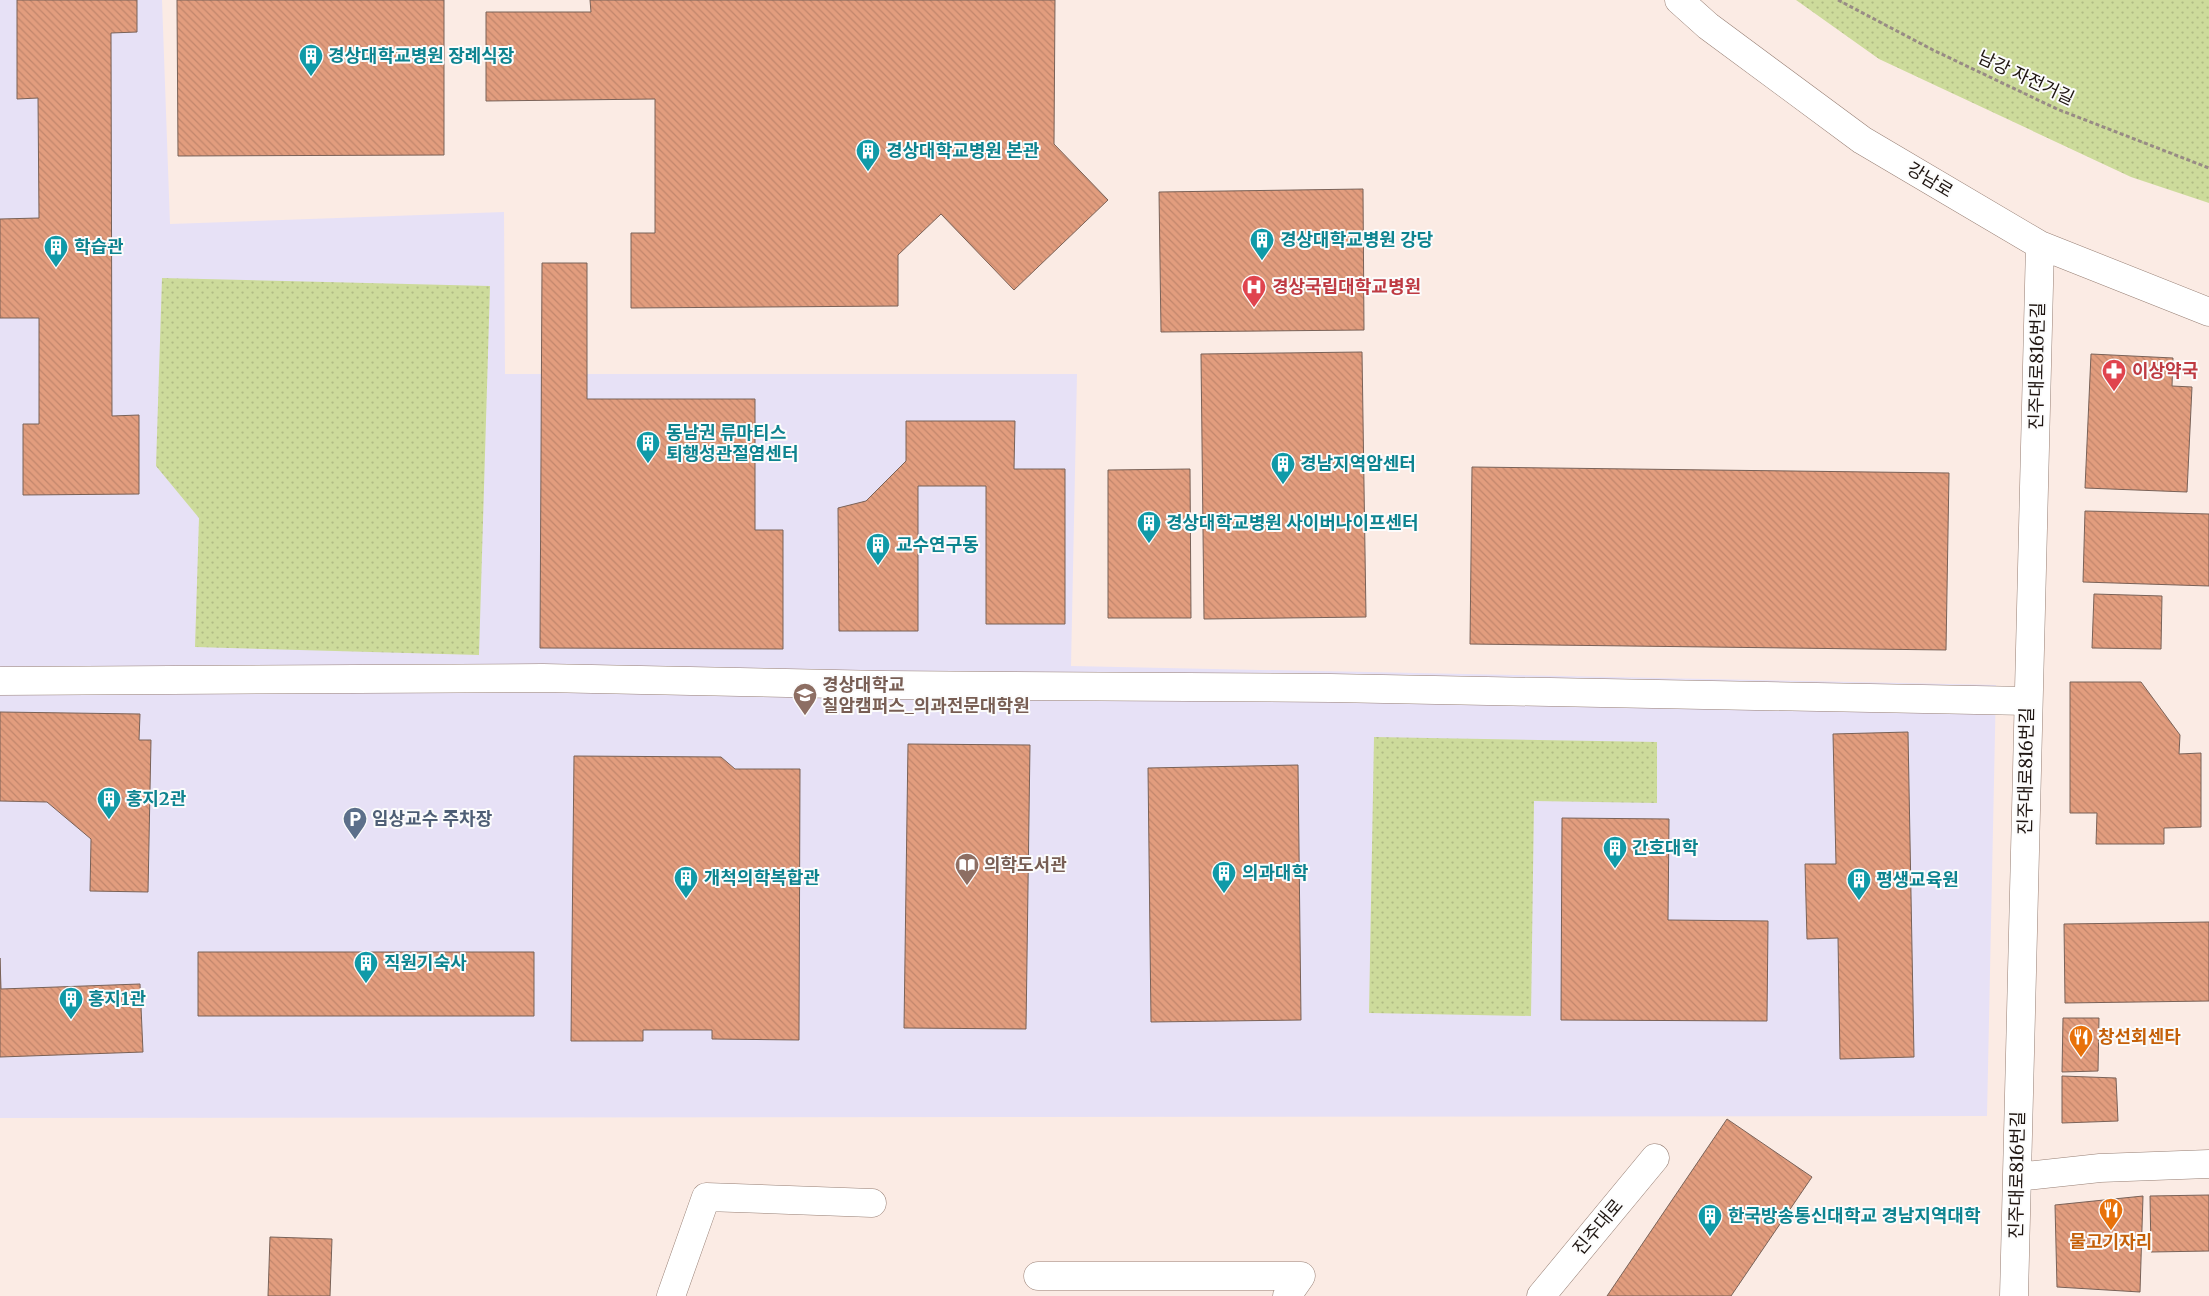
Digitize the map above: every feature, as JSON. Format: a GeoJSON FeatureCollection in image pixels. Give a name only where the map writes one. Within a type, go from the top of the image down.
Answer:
{"type":"FeatureCollection","features":[{"type":"Feature","properties":{"kind":"street","name":"강남로"},"geometry":{"type":"LineString","coordinates":[[1679,0],[1708,26],[1862,140],[2040,245],[2209,312]]}},
{"type":"Feature","properties":{"kind":"street","name":"진주대로816번길"},"geometry":{"type":"LineString","coordinates":[[2014,1296],[2040,245]]}},
{"type":"Feature","properties":{"kind":"street"},"geometry":{"type":"LineString","coordinates":[[0,681],[543,678],[885,685],[1331,688],[2028,701]]}},
{"type":"Feature","properties":{"kind":"street","name":"진주대로"},"geometry":{"type":"LineString","coordinates":[[1541,1296],[1655,1158]]}},
{"type":"Feature","properties":{"kind":"street"},"geometry":{"type":"LineString","coordinates":[[2016,1177],[2100,1168],[2209,1164]]}},
{"type":"Feature","properties":{"kind":"street"},"geometry":{"type":"LineString","coordinates":[[671,1296],[706,1197],[872,1203]]}},
{"type":"Feature","properties":{"kind":"street"},"geometry":{"type":"LineString","coordinates":[[1038,1276],[1301,1276],[1287,1296]]}},
{"type":"Feature","properties":{"kind":"path","name":"남강 자전거길"},"geometry":{"type":"LineString","coordinates":[[1838,0],[1933,50],[2057,109],[2209,168]]}},
{"type":"Feature","properties":{"kind":"shaded area"},"geometry":{"type":"Polygon","coordinates":[[[0,0],[162,0],[170,224],[504,212],[505,374],[1077,374],[1071,666],[1996,685],[1987,1116],[0,1118],[0,0]]]}},
{"type":"Feature","properties":{"kind":"green space"},"geometry":{"type":"Polygon","coordinates":[[[1796,0],[2209,0],[2209,203],[2131,177],[1879,59],[1796,0]]]}},
{"type":"Feature","properties":{"kind":"green space"},"geometry":{"type":"Polygon","coordinates":[[[162,278],[490,286],[479,655],[195,647],[199,518],[156,466],[162,278]]]}},
{"type":"Feature","properties":{"kind":"green space"},"geometry":{"type":"Polygon","coordinates":[[[1374,737],[1657,742],[1657,803],[1534,801],[1531,1016],[1369,1013],[1374,737]]]}},
{"type":"Feature","properties":{"kind":"building","name":"학습관"},"geometry":{"type":"Polygon","coordinates":[[[17,0],[137,0],[137,32],[111,33],[112,416],[139,415],[139,494],[23,495],[23,424],[39,424],[39,318],[0,318],[0,219],[39,218],[38,98],[17,99],[17,0]]]}},
{"type":"Feature","properties":{"kind":"building","name":"경상대학교병원 장례식장"},"geometry":{"type":"Polygon","coordinates":[[[177,0],[444,0],[444,155],[178,156],[177,0]]]}},
{"type":"Feature","properties":{"kind":"building","name":"경상대학교병원 본관"},"geometry":{"type":"Polygon","coordinates":[[[590,0],[1055,0],[1054,144],[1108,200],[1014,290],[941,214],[898,255],[898,306],[631,308],[631,233],[655,233],[655,99],[486,101],[486,12],[591,12],[590,0]]]}},
{"type":"Feature","properties":{"kind":"building","name":"경상대학교병원 강당"},"geometry":{"type":"Polygon","coordinates":[[[1363,189],[1364,330],[1161,332],[1159,192],[1363,189]]]}},
{"type":"Feature","properties":{"kind":"building","name":"동남권 류마티스 퇴행성관절염센터"},"geometry":{"type":"Polygon","coordinates":[[[542,263],[587,263],[587,399],[755,399],[755,530],[783,530],[783,649],[540,648],[542,263]]]}},
{"type":"Feature","properties":{"kind":"building","name":"경남지역암센터"},"geometry":{"type":"Polygon","coordinates":[[[1362,352],[1366,617],[1204,619],[1201,354],[1362,352]]]}},
{"type":"Feature","properties":{"kind":"building"},"geometry":{"type":"Polygon","coordinates":[[[2091,354],[2173,358],[2172,386],[2192,387],[2187,492],[2085,488],[2091,354]]]}},
{"type":"Feature","properties":{"kind":"building","name":"교수연구동"},"geometry":{"type":"Polygon","coordinates":[[[906,421],[1015,421],[1014,469],[1065,469],[1065,624],[986,624],[986,486],[918,486],[918,631],[839,631],[838,508],[866,501],[906,461],[906,421]]]}},
{"type":"Feature","properties":{"kind":"building"},"geometry":{"type":"Polygon","coordinates":[[[1472,467],[1949,473],[1946,650],[1470,644],[1472,467]]]}},
{"type":"Feature","properties":{"kind":"building","name":"경상대학교병원 사이버나이프센터"},"geometry":{"type":"Polygon","coordinates":[[[1190,469],[1191,618],[1108,618],[1108,470],[1190,469]]]}},
{"type":"Feature","properties":{"kind":"building"},"geometry":{"type":"Polygon","coordinates":[[[2085,511],[2209,514],[2209,586],[2083,582],[2085,511]]]}},
{"type":"Feature","properties":{"kind":"building"},"geometry":{"type":"Polygon","coordinates":[[[2094,594],[2162,596],[2161,649],[2092,648],[2094,594]]]}},
{"type":"Feature","properties":{"kind":"building"},"geometry":{"type":"Polygon","coordinates":[[[2070,682],[2141,682],[2180,735],[2179,754],[2201,753],[2201,827],[2164,828],[2164,844],[2096,844],[2097,813],[2070,813],[2070,682]]]}},
{"type":"Feature","properties":{"kind":"building","name":"홍지2관"},"geometry":{"type":"Polygon","coordinates":[[[0,712],[140,714],[139,740],[151,740],[148,892],[90,891],[91,839],[47,802],[0,801],[0,712]]]}},
{"type":"Feature","properties":{"kind":"building","name":"평생교육원"},"geometry":{"type":"Polygon","coordinates":[[[1908,732],[1914,1057],[1840,1059],[1838,938],[1807,939],[1805,864],[1836,864],[1833,734],[1908,732]]]}},
{"type":"Feature","properties":{"kind":"building","name":"의학도서관"},"geometry":{"type":"Polygon","coordinates":[[[908,744],[1030,745],[1026,1029],[904,1028],[908,744]]]}},
{"type":"Feature","properties":{"kind":"building","name":"개척의학복합관"},"geometry":{"type":"Polygon","coordinates":[[[574,756],[721,757],[735,769],[800,769],[799,1040],[712,1039],[712,1030],[643,1030],[643,1041],[571,1041],[574,756]]]}},
{"type":"Feature","properties":{"kind":"building","name":"의과대학"},"geometry":{"type":"Polygon","coordinates":[[[1298,765],[1301,1020],[1151,1022],[1148,768],[1298,765]]]}},
{"type":"Feature","properties":{"kind":"building","name":"간호대학"},"geometry":{"type":"Polygon","coordinates":[[[1562,818],[1669,819],[1668,920],[1768,921],[1767,1021],[1561,1020],[1562,818]]]}},
{"type":"Feature","properties":{"kind":"building"},"geometry":{"type":"Polygon","coordinates":[[[2209,922],[2209,1001],[2065,1003],[2064,924],[2209,922]]]}},
{"type":"Feature","properties":{"kind":"building","name":"직원기숙사"},"geometry":{"type":"Polygon","coordinates":[[[198,952],[534,952],[534,1016],[198,1016],[198,952]]]}},
{"type":"Feature","properties":{"kind":"building","name":"홍지1관"},"geometry":{"type":"Polygon","coordinates":[[[0,958],[1,989],[140,984],[143,1052],[0,1057],[0,958]]]}},
{"type":"Feature","properties":{"kind":"building","name":"창선회센타"},"geometry":{"type":"Polygon","coordinates":[[[2063,1018],[2099,1018],[2098,1071],[2062,1072],[2063,1018]]]}},
{"type":"Feature","properties":{"kind":"building"},"geometry":{"type":"Polygon","coordinates":[[[2062,1076],[2116,1078],[2118,1121],[2062,1123],[2062,1076]]]}},
{"type":"Feature","properties":{"kind":"building","name":"한국방송통신대학교 경남지역대학"},"geometry":{"type":"Polygon","coordinates":[[[1727,1119],[1812,1177],[1731,1296],[1607,1296],[1727,1119]]]}},
{"type":"Feature","properties":{"kind":"building"},"geometry":{"type":"Polygon","coordinates":[[[2209,1195],[2209,1251],[2151,1252],[2150,1196],[2209,1195]]]}},
{"type":"Feature","properties":{"kind":"building"},"geometry":{"type":"Polygon","coordinates":[[[2143,1196],[2140,1292],[2057,1287],[2055,1205],[2143,1196]]]}},
{"type":"Feature","properties":{"kind":"building"},"geometry":{"type":"Polygon","coordinates":[[[270,1237],[332,1239],[330,1296],[268,1296],[270,1237]]]}},
{"type":"Feature","properties":{"kind":"place","name":"경상대학교병원 장례식장"},"geometry":{"type":"Point","coordinates":[311,77]}},
{"type":"Feature","properties":{"kind":"place","name":"경상대학교병원 본관"},"geometry":{"type":"Point","coordinates":[868,172]}},
{"type":"Feature","properties":{"kind":"place","name":"경상대학교병원 강당"},"geometry":{"type":"Point","coordinates":[1262,261]}},
{"type":"Feature","properties":{"kind":"place","name":"학습관"},"geometry":{"type":"Point","coordinates":[56,268]}},
{"type":"Feature","properties":{"kind":"place","name":"경상국립대학교병원"},"geometry":{"type":"Point","coordinates":[1254,308]}},
{"type":"Feature","properties":{"kind":"place","name":"이상약국"},"geometry":{"type":"Point","coordinates":[2114,392]}},
{"type":"Feature","properties":{"kind":"place","name":"동남권 류마티스 퇴행성관절염센터"},"geometry":{"type":"Point","coordinates":[648,464]}},
{"type":"Feature","properties":{"kind":"place","name":"경남지역암센터"},"geometry":{"type":"Point","coordinates":[1283,485]}},
{"type":"Feature","properties":{"kind":"place","name":"경상대학교병원 사이버나이프센터"},"geometry":{"type":"Point","coordinates":[1149,544]}},
{"type":"Feature","properties":{"kind":"place","name":"교수연구동"},"geometry":{"type":"Point","coordinates":[878,566]}},
{"type":"Feature","properties":{"kind":"place","name":"경상대학교 칠암캠퍼스_의과전문대학원"},"geometry":{"type":"Point","coordinates":[805,716]}},
{"type":"Feature","properties":{"kind":"place","name":"홍지2관"},"geometry":{"type":"Point","coordinates":[109,820]}},
{"type":"Feature","properties":{"kind":"place","name":"임상교수 주차장"},"geometry":{"type":"Point","coordinates":[355,840]}},
{"type":"Feature","properties":{"kind":"place","name":"간호대학"},"geometry":{"type":"Point","coordinates":[1615,869]}},
{"type":"Feature","properties":{"kind":"place","name":"의학도서관"},"geometry":{"type":"Point","coordinates":[967,886]}},
{"type":"Feature","properties":{"kind":"place","name":"의과대학"},"geometry":{"type":"Point","coordinates":[1224,894]}},
{"type":"Feature","properties":{"kind":"place","name":"개척의학복합관"},"geometry":{"type":"Point","coordinates":[686,899]}},
{"type":"Feature","properties":{"kind":"place","name":"평생교육원"},"geometry":{"type":"Point","coordinates":[1859,901]}},
{"type":"Feature","properties":{"kind":"place","name":"직원기숙사"},"geometry":{"type":"Point","coordinates":[366,984]}},
{"type":"Feature","properties":{"kind":"place","name":"홍지1관"},"geometry":{"type":"Point","coordinates":[71,1020]}},
{"type":"Feature","properties":{"kind":"place","name":"창선회센타"},"geometry":{"type":"Point","coordinates":[2081,1058]}},
{"type":"Feature","properties":{"kind":"place","name":"물고기자리"},"geometry":{"type":"Point","coordinates":[2111,1231]}},
{"type":"Feature","properties":{"kind":"place","name":"한국방송통신대학교 경남지역대학"},"geometry":{"type":"Point","coordinates":[1710,1237]}}]}
